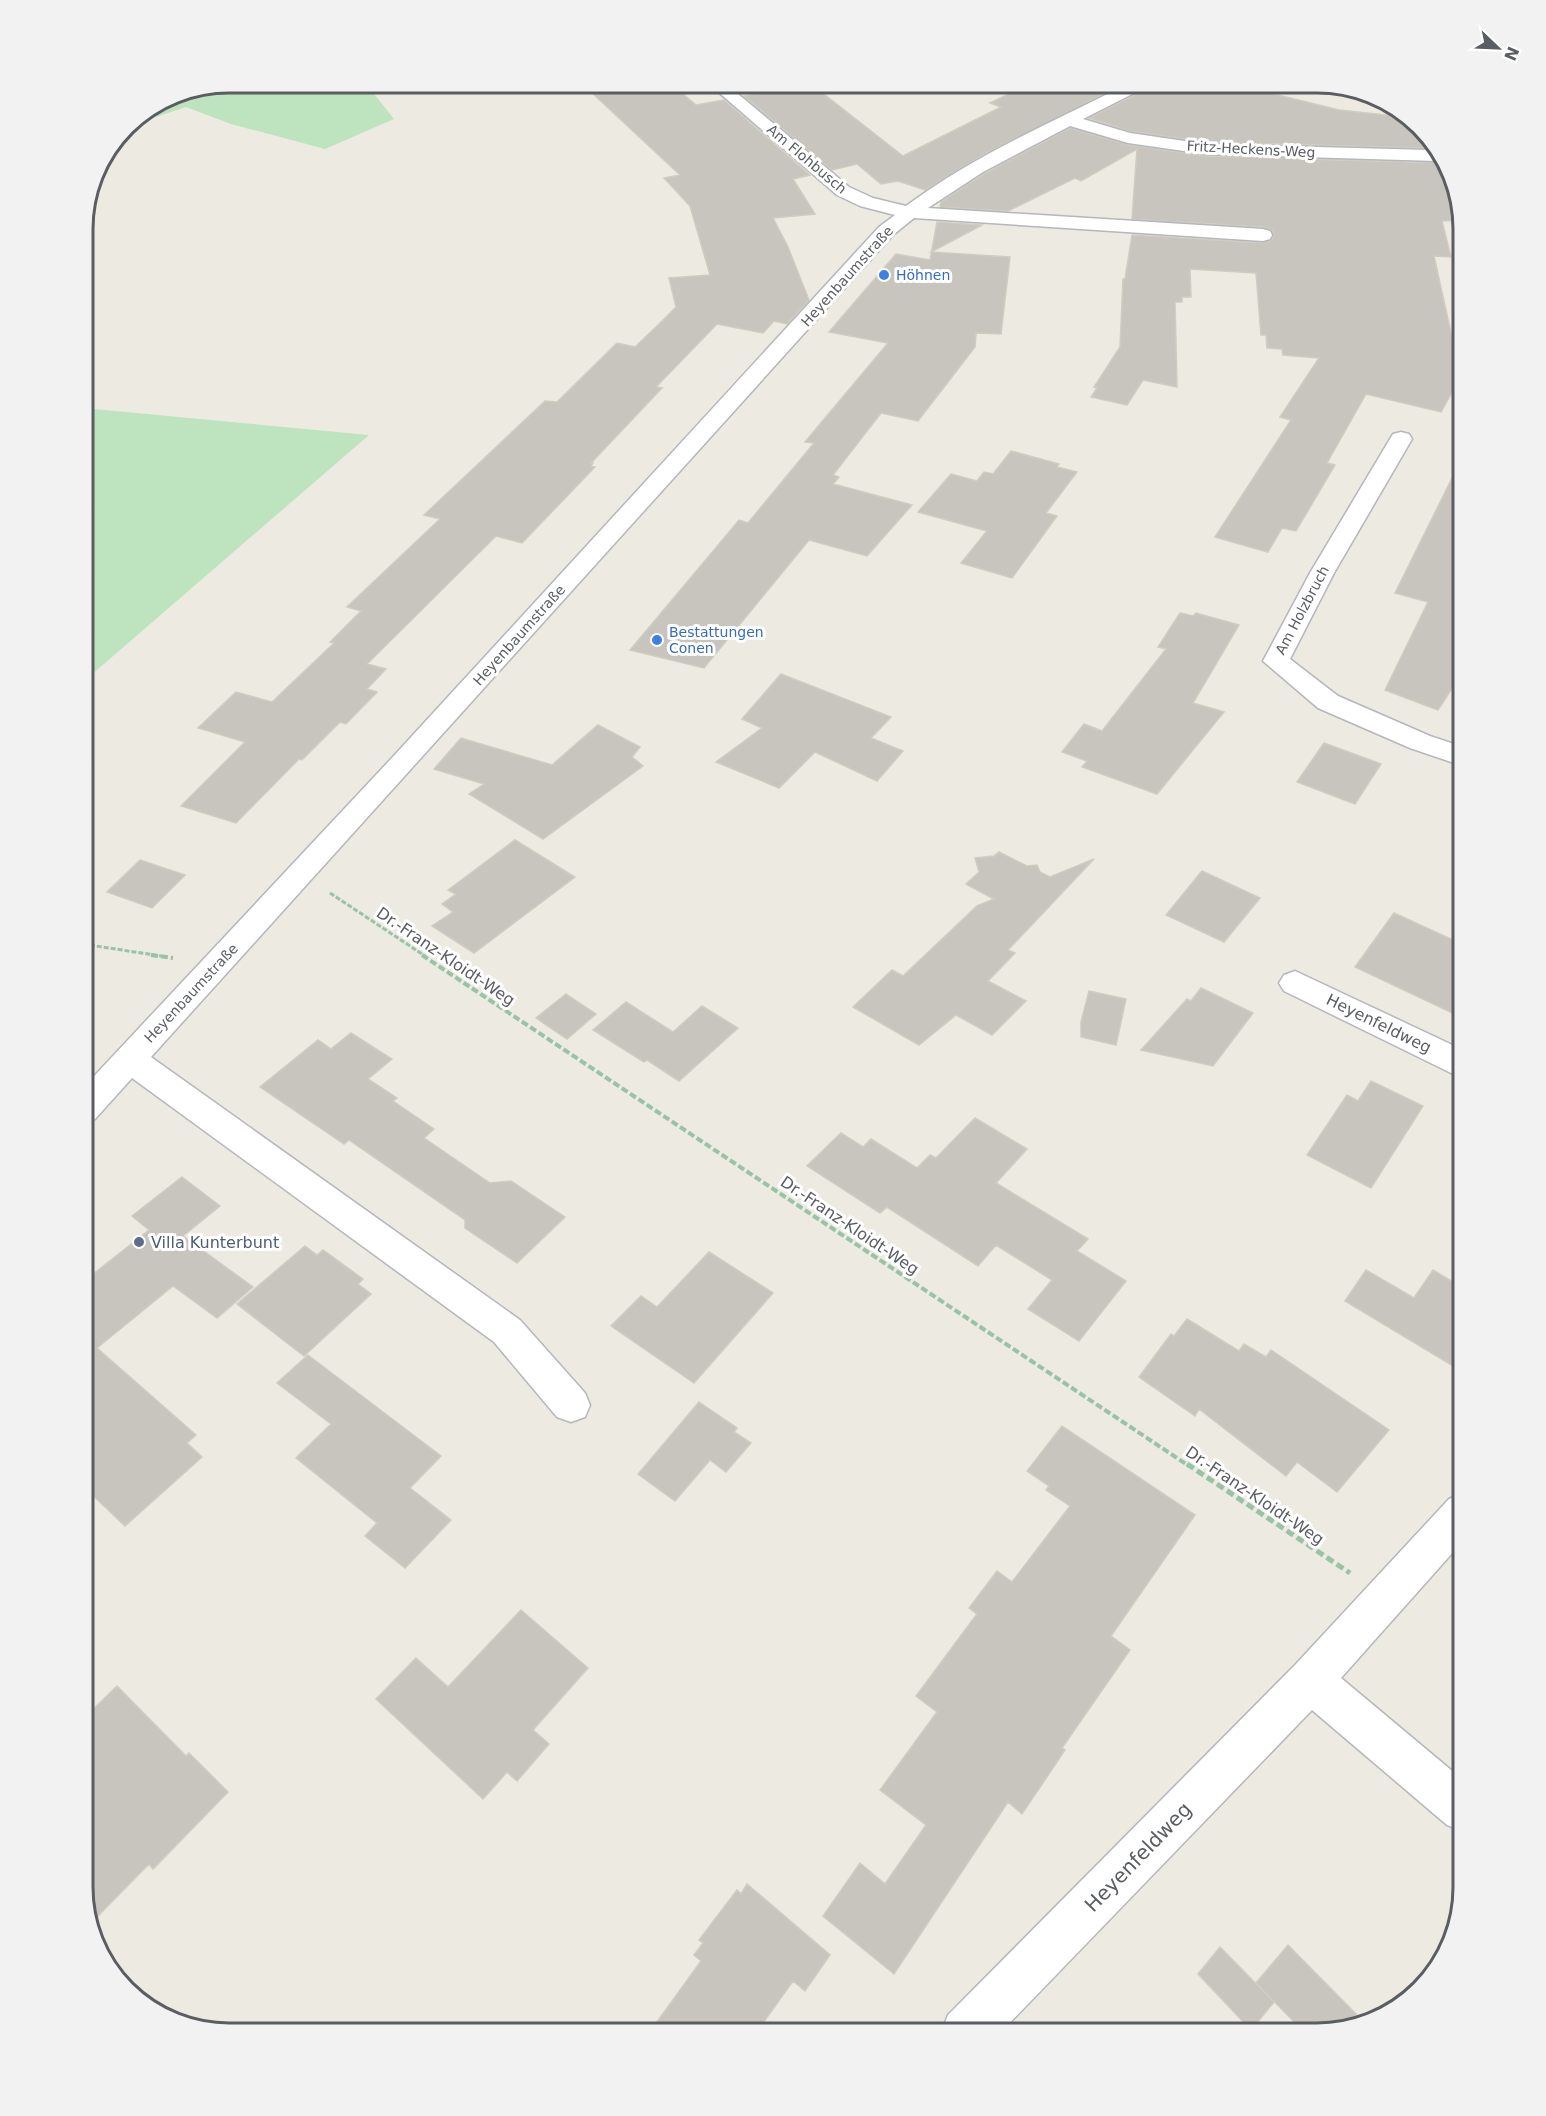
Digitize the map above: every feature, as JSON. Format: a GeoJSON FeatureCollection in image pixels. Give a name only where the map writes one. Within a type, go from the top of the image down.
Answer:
{"type":"FeatureCollection","features":[{"type":"Feature","properties":{"kind":"street","name":"Am Flohbusch"},"geometry":{"type":"LineString","coordinates":[[728,93],[843,191],[878,206],[909,212]]}},
{"type":"Feature","properties":{"kind":"street","name":"Heyenbaumstraße"},"geometry":{"type":"LineString","coordinates":[[93,1099],[886,231],[941,190],[995,158],[1122,93]]}},
{"type":"Feature","properties":{"kind":"street","name":"Fritz-Heckens-Weg"},"geometry":{"type":"LineString","coordinates":[[1069,120],[1128,138],[1205,149],[1431,155]]}},
{"type":"Feature","properties":{"kind":"street","name":"Heyenbaumstraße"},"geometry":{"type":"LineString","coordinates":[[909,212],[1263,235]]}},
{"type":"Feature","properties":{"kind":"street","name":"Am Holzbruch"},"geometry":{"type":"LineString","coordinates":[[1401,439],[1322,573],[1275,661],[1328,702],[1420,742],[1453,753]]}},
{"type":"Feature","properties":{"kind":"street","name":"Heyenfeldweg"},"geometry":{"type":"LineString","coordinates":[[1295,983],[1453,1059]]}},
{"type":"Feature","properties":{"kind":"street","name":"Heyenbaumstraße"},"geometry":{"type":"LineString","coordinates":[[130,1059],[507,1331],[571,1405]]}},
{"type":"Feature","properties":{"kind":"street","name":"Heyenfeldweg"},"geometry":{"type":"LineString","coordinates":[[976,2023],[1310,1680],[1453,1524]]}},
{"type":"Feature","properties":{"kind":"street"},"geometry":{"type":"LineString","coordinates":[[1310,1680],[1453,1800]]}},
{"type":"Feature","properties":{"kind":"path","name":"Dr.-Franz-Kloidt-Weg"},"geometry":{"type":"LineString","coordinates":[[301,874],[1386,1597]]}},
{"type":"Feature","properties":{"kind":"path"},"geometry":{"type":"LineString","coordinates":[[93,945],[184,959],[213,970]]}},
{"type":"Feature","properties":{"kind":"green space"},"geometry":{"type":"Polygon","coordinates":[[[220,93],[373,93],[394,119],[325,149],[231,124],[186,107],[149,119],[185,100],[220,93]]]}},
{"type":"Feature","properties":{"kind":"green space"},"geometry":{"type":"Polygon","coordinates":[[[93,409],[369,435],[93,673],[93,409]]]}},
{"type":"Feature","properties":{"kind":"building"},"geometry":{"type":"Polygon","coordinates":[[[592,93],[682,93],[696,105],[724,100],[810,175],[793,179],[815,214],[773,218],[788,247],[809,300],[787,324],[774,321],[763,333],[717,324],[656,387],[662,388],[591,463],[593,463],[591,466],[595,467],[522,543],[496,536],[367,664],[386,669],[367,689],[377,692],[346,724],[340,722],[302,760],[299,759],[236,823],[181,806],[245,742],[198,728],[236,692],[272,702],[334,643],[330,642],[361,611],[347,607],[440,519],[424,515],[545,401],[557,402],[617,343],[635,347],[658,325],[676,307],[669,278],[710,275],[690,206],[664,178],[680,175],[592,93]]]}},
{"type":"Feature","properties":{"kind":"building"},"geometry":{"type":"Polygon","coordinates":[[[761,93],[822,93],[903,156],[1001,107],[990,103],[1011,93],[1105,93],[986,153],[925,190],[898,181],[881,184],[857,164],[832,170],[744,96],[761,93]]]}},
{"type":"Feature","properties":{"kind":"building"},"geometry":{"type":"Polygon","coordinates":[[[1139,93],[1270,93],[1339,110],[1392,116],[1407,127],[1426,148],[1205,142],[1130,131],[1089,118],[1139,93]]]}},
{"type":"Feature","properties":{"kind":"building"},"geometry":{"type":"Polygon","coordinates":[[[1070,128],[1128,145],[1205,156],[1436,163],[1443,177],[1452,211],[1453,220],[1442,221],[1451,257],[1434,256],[1453,342],[1453,391],[1441,412],[1366,394],[1327,463],[1335,465],[1296,531],[1282,528],[1268,552],[1215,537],[1291,420],[1280,417],[1319,358],[1283,355],[1282,349],[1267,348],[1266,335],[1261,335],[1256,273],[1190,269],[1191,297],[1182,297],[1182,302],[1175,302],[1177,387],[1143,380],[1127,405],[1091,397],[1097,388],[1094,387],[1120,347],[1123,279],[1125,279],[1132,235],[1263,243],[1272,240],[1274,236],[1272,230],[1263,227],[1132,219],[1137,149],[1081,181],[1075,178],[1008,211],[940,207],[941,202],[984,174],[1070,128]]]}},
{"type":"Feature","properties":{"kind":"building"},"geometry":{"type":"Polygon","coordinates":[[[937,222],[982,225],[932,252],[937,222]]]}},
{"type":"Feature","properties":{"kind":"building"},"geometry":{"type":"Polygon","coordinates":[[[931,252],[1010,257],[1001,334],[976,333],[975,347],[918,421],[881,413],[833,475],[839,477],[833,484],[912,505],[867,556],[809,540],[704,668],[630,650],[739,520],[748,523],[814,443],[805,442],[888,343],[829,332],[896,254],[930,260],[931,252]]]}},
{"type":"Feature","properties":{"kind":"building"},"geometry":{"type":"Polygon","coordinates":[[[1011,451],[1059,464],[1057,467],[1077,472],[1046,513],[1057,516],[1012,578],[961,563],[987,531],[918,512],[951,474],[977,481],[984,472],[993,474],[1011,451]]]}},
{"type":"Feature","properties":{"kind":"building"},"geometry":{"type":"Polygon","coordinates":[[[1453,476],[1453,687],[1438,710],[1385,690],[1428,602],[1395,593],[1453,476]]]}},
{"type":"Feature","properties":{"kind":"building"},"geometry":{"type":"Polygon","coordinates":[[[1180,613],[1193,616],[1196,613],[1239,625],[1193,703],[1224,712],[1157,794],[1082,767],[1087,761],[1062,752],[1084,724],[1102,731],[1166,649],[1158,647],[1180,613]]]}},
{"type":"Feature","properties":{"kind":"building"},"geometry":{"type":"Polygon","coordinates":[[[781,674],[891,717],[871,738],[903,751],[877,781],[815,752],[779,788],[716,762],[762,728],[742,719],[781,674]]]}},
{"type":"Feature","properties":{"kind":"building"},"geometry":{"type":"Polygon","coordinates":[[[598,725],[640,747],[632,757],[643,766],[543,839],[469,794],[484,784],[434,769],[461,738],[552,765],[598,725]]]}},
{"type":"Feature","properties":{"kind":"building"},"geometry":{"type":"Polygon","coordinates":[[[1324,743],[1381,764],[1355,804],[1297,782],[1324,743]]]}},
{"type":"Feature","properties":{"kind":"building"},"geometry":{"type":"Polygon","coordinates":[[[515,840],[575,877],[474,953],[432,926],[453,912],[442,904],[456,894],[448,890],[515,840]]]}},
{"type":"Feature","properties":{"kind":"building"},"geometry":{"type":"Polygon","coordinates":[[[999,852],[1027,866],[1037,865],[1040,872],[1050,877],[1094,859],[1008,950],[1015,953],[988,981],[1026,1001],[992,1035],[956,1015],[919,1045],[853,1007],[892,970],[903,976],[977,906],[994,899],[966,884],[979,872],[975,858],[994,856],[999,852]]]}},
{"type":"Feature","properties":{"kind":"building"},"geometry":{"type":"Polygon","coordinates":[[[140,860],[185,875],[152,908],[107,892],[140,860]]]}},
{"type":"Feature","properties":{"kind":"building"},"geometry":{"type":"Polygon","coordinates":[[[1202,871],[1260,898],[1224,942],[1166,915],[1202,871]]]}},
{"type":"Feature","properties":{"kind":"building"},"geometry":{"type":"Polygon","coordinates":[[[1394,913],[1453,940],[1453,1013],[1355,967],[1394,913]]]}},
{"type":"Feature","properties":{"kind":"building"},"geometry":{"type":"Polygon","coordinates":[[[1201,988],[1253,1013],[1213,1066],[1141,1050],[1187,999],[1191,1001],[1201,988]]]}},
{"type":"Feature","properties":{"kind":"building"},"geometry":{"type":"Polygon","coordinates":[[[1089,991],[1126,999],[1116,1045],[1081,1037],[1081,1022],[1089,991]]]}},
{"type":"Feature","properties":{"kind":"building"},"geometry":{"type":"Polygon","coordinates":[[[566,994],[596,1014],[567,1039],[536,1018],[566,994]]]}},
{"type":"Feature","properties":{"kind":"building"},"geometry":{"type":"Polygon","coordinates":[[[626,1002],[673,1032],[702,1006],[738,1028],[679,1081],[593,1030],[626,1002]]]}},
{"type":"Feature","properties":{"kind":"building"},"geometry":{"type":"Polygon","coordinates":[[[351,1033],[392,1059],[368,1079],[397,1098],[393,1101],[434,1129],[424,1138],[490,1183],[511,1181],[565,1217],[517,1263],[465,1228],[465,1220],[349,1140],[344,1144],[260,1087],[318,1040],[331,1049],[351,1033]]]}},
{"type":"Feature","properties":{"kind":"building"},"geometry":{"type":"Polygon","coordinates":[[[1371,1081],[1423,1106],[1371,1188],[1307,1155],[1347,1095],[1358,1101],[1371,1081]]]}},
{"type":"Feature","properties":{"kind":"building"},"geometry":{"type":"Polygon","coordinates":[[[975,1118],[1027,1149],[996,1183],[1088,1239],[1077,1251],[1126,1281],[1079,1341],[1028,1309],[1052,1280],[996,1245],[978,1266],[887,1207],[880,1213],[807,1166],[841,1133],[863,1147],[871,1139],[917,1168],[930,1155],[936,1158],[975,1118]]]}},
{"type":"Feature","properties":{"kind":"building"},"geometry":{"type":"Polygon","coordinates":[[[182,1177],[220,1206],[183,1236],[253,1287],[217,1318],[173,1286],[97,1348],[196,1435],[187,1443],[202,1457],[125,1526],[93,1496],[93,1274],[149,1230],[132,1216],[182,1177]]]}},
{"type":"Feature","properties":{"kind":"building"},"geometry":{"type":"Polygon","coordinates":[[[305,1246],[317,1255],[323,1250],[363,1279],[358,1284],[371,1294],[304,1356],[237,1304],[305,1246]]]}},
{"type":"Feature","properties":{"kind":"building"},"geometry":{"type":"Polygon","coordinates":[[[709,1252],[773,1293],[694,1383],[611,1326],[641,1296],[657,1307],[709,1252]]]}},
{"type":"Feature","properties":{"kind":"building"},"geometry":{"type":"Polygon","coordinates":[[[1366,1270],[1414,1298],[1433,1270],[1453,1282],[1453,1366],[1345,1301],[1366,1270]]]}},
{"type":"Feature","properties":{"kind":"building"},"geometry":{"type":"Polygon","coordinates":[[[1187,1319],[1239,1351],[1244,1344],[1266,1357],[1271,1350],[1389,1430],[1337,1492],[1297,1462],[1286,1476],[1199,1409],[1195,1416],[1139,1377],[1171,1334],[1174,1336],[1187,1319]]]}},
{"type":"Feature","properties":{"kind":"building"},"geometry":{"type":"Polygon","coordinates":[[[308,1355],[441,1456],[410,1488],[451,1520],[405,1568],[365,1536],[377,1523],[296,1458],[331,1424],[277,1383],[308,1355]]]}},
{"type":"Feature","properties":{"kind":"building"},"geometry":{"type":"Polygon","coordinates":[[[699,1402],[737,1428],[734,1432],[751,1443],[726,1472],[710,1460],[675,1501],[638,1474],[699,1402]]]}},
{"type":"Feature","properties":{"kind":"building"},"geometry":{"type":"Polygon","coordinates":[[[1062,1426],[1195,1515],[1111,1636],[1130,1650],[1062,1748],[1065,1750],[1022,1814],[1008,1802],[894,1974],[823,1916],[860,1863],[885,1884],[926,1825],[880,1790],[937,1712],[916,1696],[977,1614],[969,1608],[997,1571],[1012,1582],[1070,1506],[1046,1490],[1049,1486],[1027,1471],[1062,1426]]]}},
{"type":"Feature","properties":{"kind":"building"},"geometry":{"type":"Polygon","coordinates":[[[521,1610],[588,1668],[533,1730],[549,1744],[517,1781],[507,1772],[483,1799],[376,1699],[416,1658],[448,1687],[521,1610]]]}},
{"type":"Feature","properties":{"kind":"building"},"geometry":{"type":"Polygon","coordinates":[[[117,1686],[186,1756],[189,1753],[228,1792],[153,1869],[149,1864],[97,1917],[93,1887],[93,1709],[117,1686]]]}},
{"type":"Feature","properties":{"kind":"building"},"geometry":{"type":"Polygon","coordinates":[[[747,1884],[830,1955],[805,1991],[793,1981],[763,2023],[656,2023],[701,1961],[694,1955],[703,1943],[699,1940],[737,1890],[741,1894],[747,1884]]]}},
{"type":"Feature","properties":{"kind":"building"},"geometry":{"type":"Polygon","coordinates":[[[1288,1945],[1358,2016],[1335,2022],[1295,2023],[1256,1983],[1288,1945]]]}},
{"type":"Feature","properties":{"kind":"building"},"geometry":{"type":"Polygon","coordinates":[[[1220,1947],[1274,2002],[1257,2023],[1244,2023],[1198,1974],[1220,1947]]]}},
{"type":"Feature","properties":{"kind":"place","name":"Höhnen"},"geometry":{"type":"Point","coordinates":[884,275]}},
{"type":"Feature","properties":{"kind":"place","name":"Bestattungen Conen"},"geometry":{"type":"Point","coordinates":[657,640]}},
{"type":"Feature","properties":{"kind":"place","name":"Villa Kunterbunt"},"geometry":{"type":"Point","coordinates":[139,1242]}}]}
